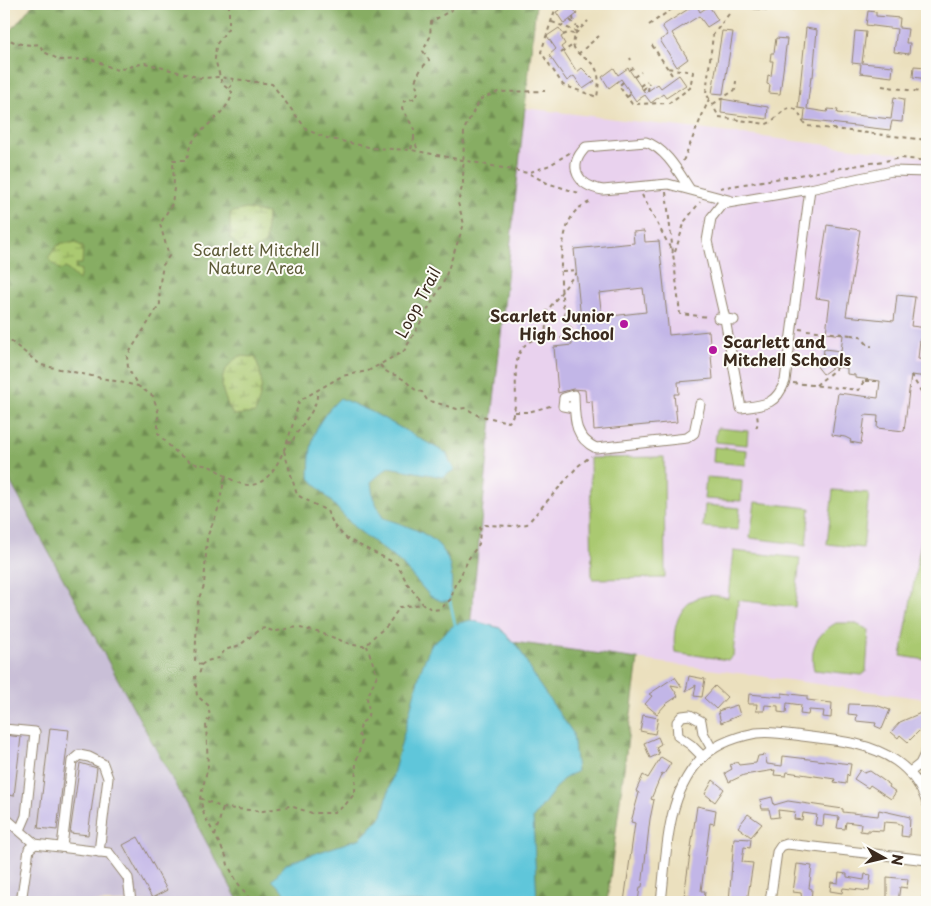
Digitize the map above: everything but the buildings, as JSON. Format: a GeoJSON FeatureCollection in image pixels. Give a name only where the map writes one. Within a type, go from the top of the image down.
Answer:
{"type":"FeatureCollection","features":[{"type":"Feature","properties":{"kind":"street"},"geometry":{"type":"LineString","coordinates":[[755,4],[778,6],[799,4]]}},
{"type":"Feature","properties":{"kind":"street"},"geometry":{"type":"LineString","coordinates":[[689,188],[679,172],[655,145],[646,142],[586,147],[579,154],[576,168],[579,179],[593,189],[603,190],[668,184],[689,188],[736,202]]}},
{"type":"Feature","properties":{"kind":"street"},"geometry":{"type":"LineString","coordinates":[[810,190],[794,328],[785,381],[780,393],[772,401],[763,406],[741,408],[726,319],[707,241],[707,229],[711,218],[722,204],[810,190],[892,171],[927,172]]}},
{"type":"Feature","properties":{"kind":"street"},"geometry":{"type":"LineString","coordinates":[[563,402],[564,398],[574,395],[577,428],[584,443],[596,448],[686,438],[694,433],[700,404]]}},
{"type":"Feature","properties":{"kind":"street"},"geometry":{"type":"LineString","coordinates":[[703,756],[691,744],[678,736],[677,722],[682,716],[690,715],[701,721],[703,733],[712,750]]}},
{"type":"Feature","properties":{"kind":"street"},"geometry":{"type":"LineString","coordinates":[[4,729],[35,732],[26,816],[20,830]]}},
{"type":"Feature","properties":{"kind":"street"},"geometry":{"type":"LineString","coordinates":[[661,902],[674,807],[689,773],[703,756],[740,736],[776,733],[861,745],[885,754],[910,772],[919,783],[927,803]]}},
{"type":"Feature","properties":{"kind":"street"},"geometry":{"type":"LineString","coordinates":[[910,772],[920,764],[927,750]]}},
{"type":"Feature","properties":{"kind":"street"},"geometry":{"type":"LineString","coordinates":[[62,847],[72,761],[79,755],[89,757],[103,764],[108,778],[100,852]]}},
{"type":"Feature","properties":{"kind":"street"},"geometry":{"type":"LineString","coordinates":[[919,783],[927,774]]}},
{"type":"Feature","properties":{"kind":"street"},"geometry":{"type":"LineString","coordinates":[[4,817],[35,844],[109,853],[128,878],[131,902]]}},
{"type":"Feature","properties":{"kind":"street"},"geometry":{"type":"LineString","coordinates":[[21,902],[29,849],[35,844]]}},
{"type":"Feature","properties":{"kind":"street"},"geometry":{"type":"LineString","coordinates":[[770,902],[777,852],[782,846],[787,844],[927,860]]}},
{"type":"Feature","properties":{"kind":"path"},"geometry":{"type":"LineString","coordinates":[[4,14],[11,4]]}},
{"type":"Feature","properties":{"kind":"path"},"geometry":{"type":"LineString","coordinates":[[229,4],[229,27],[216,45],[215,59],[222,84],[229,88],[233,84],[233,78]]}},
{"type":"Feature","properties":{"kind":"path"},"geometry":{"type":"LineString","coordinates":[[411,150],[414,129],[402,108],[404,102],[416,98],[418,92],[415,81],[421,69],[429,60],[423,51],[430,37],[431,22],[453,9],[456,4]]}},
{"type":"Feature","properties":{"kind":"path"},"geometry":{"type":"LineString","coordinates":[[557,4],[541,52],[563,85],[597,97],[600,79],[591,62],[578,54],[573,45]]}},
{"type":"Feature","properties":{"kind":"path"},"geometry":{"type":"LineString","coordinates":[[649,25],[679,4]]}},
{"type":"Feature","properties":{"kind":"path"},"geometry":{"type":"LineString","coordinates":[[729,14],[713,35],[706,93],[719,117],[766,124],[773,123],[786,108],[791,108],[796,110],[802,122],[807,126],[927,140]]}},
{"type":"Feature","properties":{"kind":"path"},"geometry":{"type":"LineString","coordinates":[[572,18],[577,31]]}},
{"type":"Feature","properties":{"kind":"path"},"geometry":{"type":"LineString","coordinates":[[570,20],[574,22]]}},
{"type":"Feature","properties":{"kind":"path"},"geometry":{"type":"LineString","coordinates":[[561,53],[573,45],[577,31],[588,21]]}},
{"type":"Feature","properties":{"kind":"path"},"geometry":{"type":"LineString","coordinates":[[551,22],[577,31]]}},
{"type":"Feature","properties":{"kind":"path"},"geometry":{"type":"LineString","coordinates":[[563,35],[568,32],[577,31]]}},
{"type":"Feature","properties":{"kind":"path"},"geometry":{"type":"LineString","coordinates":[[4,36],[11,42],[28,46],[39,44],[44,52],[60,60],[91,59],[117,70],[145,63],[200,78],[233,78],[272,84],[307,130],[327,138],[373,148],[418,151],[528,173],[552,185],[579,193]]}},
{"type":"Feature","properties":{"kind":"path"},"geometry":{"type":"LineString","coordinates":[[578,54],[599,36]]}},
{"type":"Feature","properties":{"kind":"path"},"geometry":{"type":"LineString","coordinates":[[652,45],[674,78]]}},
{"type":"Feature","properties":{"kind":"path"},"geometry":{"type":"LineString","coordinates":[[630,70],[636,66]]}},
{"type":"Feature","properties":{"kind":"path"},"geometry":{"type":"LineString","coordinates":[[623,82],[618,86],[632,104],[659,105],[670,103],[690,88],[693,72],[667,68]]}},
{"type":"Feature","properties":{"kind":"path"},"geometry":{"type":"LineString","coordinates":[[634,77],[641,72]]}},
{"type":"Feature","properties":{"kind":"path"},"geometry":{"type":"LineString","coordinates":[[640,86],[647,81]]}},
{"type":"Feature","properties":{"kind":"path"},"geometry":{"type":"LineString","coordinates":[[712,105],[735,90],[736,82]]}},
{"type":"Feature","properties":{"kind":"path"},"geometry":{"type":"LineString","coordinates":[[643,90],[649,83],[648,91]]}},
{"type":"Feature","properties":{"kind":"path"},"geometry":{"type":"LineString","coordinates":[[882,86],[927,93]]}},
{"type":"Feature","properties":{"kind":"path","name":"Loop Trail"},"geometry":{"type":"LineString","coordinates":[[229,88],[232,92],[232,98],[217,117],[205,126],[192,143],[187,160],[173,160],[174,188],[172,204],[160,224],[169,256],[163,264],[159,288],[160,304],[127,356],[128,368],[138,386],[153,396],[158,411],[158,433],[169,447],[196,464],[210,467],[225,476],[249,485],[266,480],[284,452],[299,402],[342,376],[368,371],[404,351],[444,281],[464,224],[458,203],[463,183],[464,130],[481,99],[498,92],[545,91]]}},
{"type":"Feature","properties":{"kind":"path"},"geometry":{"type":"LineString","coordinates":[[627,97],[631,94]]}},
{"type":"Feature","properties":{"kind":"path"},"geometry":{"type":"LineString","coordinates":[[681,166],[709,100]]}},
{"type":"Feature","properties":{"kind":"path"},"geometry":{"type":"LineString","coordinates":[[414,139],[418,151]]}},
{"type":"Feature","properties":{"kind":"path"},"geometry":{"type":"LineString","coordinates":[[528,173],[550,165],[576,150]]}},
{"type":"Feature","properties":{"kind":"path"},"geometry":{"type":"LineString","coordinates":[[714,187],[722,188],[902,158],[927,161]]}},
{"type":"Feature","properties":{"kind":"path"},"geometry":{"type":"LineString","coordinates":[[666,192],[680,314],[726,319]]}},
{"type":"Feature","properties":{"kind":"path"},"geometry":{"type":"LineString","coordinates":[[642,195],[674,255]]}},
{"type":"Feature","properties":{"kind":"path"},"geometry":{"type":"LineString","coordinates":[[674,255],[685,221],[703,198]]}},
{"type":"Feature","properties":{"kind":"path"},"geometry":{"type":"LineString","coordinates":[[579,339],[568,324],[565,315],[562,271],[563,243],[568,223],[578,208],[593,200]]}},
{"type":"Feature","properties":{"kind":"path"},"geometry":{"type":"LineString","coordinates":[[545,338],[547,311],[576,271],[562,271]]}},
{"type":"Feature","properties":{"kind":"path"},"geometry":{"type":"LineString","coordinates":[[794,328],[860,336],[867,344],[872,345],[871,347]]}},
{"type":"Feature","properties":{"kind":"path"},"geometry":{"type":"LineString","coordinates":[[4,336],[41,366],[138,386]]}},
{"type":"Feature","properties":{"kind":"path"},"geometry":{"type":"LineString","coordinates":[[380,364],[388,375],[401,378],[414,390],[422,392],[427,400],[457,409],[466,408],[477,415],[509,422],[515,412],[517,363],[520,354],[531,341],[545,338],[583,338]]}},
{"type":"Feature","properties":{"kind":"path"},"geometry":{"type":"LineString","coordinates":[[816,385],[838,367]]}},
{"type":"Feature","properties":{"kind":"path"},"geometry":{"type":"LineString","coordinates":[[911,375],[927,401]]}},
{"type":"Feature","properties":{"kind":"path"},"geometry":{"type":"LineString","coordinates":[[794,382],[859,390],[865,380],[879,381]]}},
{"type":"Feature","properties":{"kind":"path"},"geometry":{"type":"LineString","coordinates":[[287,442],[292,443],[306,417],[314,408],[318,398],[317,391]]}},
{"type":"Feature","properties":{"kind":"path"},"geometry":{"type":"LineString","coordinates":[[515,412],[545,408],[563,402]]}},
{"type":"Feature","properties":{"kind":"path"},"geometry":{"type":"LineString","coordinates":[[756,428],[758,423]]}},
{"type":"Feature","properties":{"kind":"path"},"geometry":{"type":"LineString","coordinates":[[284,452],[297,495],[328,511],[335,527],[347,539],[397,564],[407,583],[423,604],[433,610],[444,606],[451,599],[454,584],[460,580],[469,558],[479,544],[480,528],[484,525],[515,526],[527,524],[596,448]]}},
{"type":"Feature","properties":{"kind":"path"},"geometry":{"type":"LineString","coordinates":[[201,665],[195,661],[198,600],[204,586],[207,536],[217,513],[225,476]]}},
{"type":"Feature","properties":{"kind":"path"},"geometry":{"type":"LineString","coordinates":[[367,646],[373,637],[388,625],[390,619],[400,607],[423,604]]}},
{"type":"Feature","properties":{"kind":"path"},"geometry":{"type":"LineString","coordinates":[[258,902],[250,899],[237,882],[204,815],[200,798],[208,767],[206,723],[210,717],[208,705],[196,696],[195,677],[200,672],[201,665],[207,660],[219,658],[226,650],[240,646],[260,629],[266,628],[271,631],[280,632],[301,628],[328,635],[335,640],[367,646]]}},
{"type":"Feature","properties":{"kind":"path"},"geometry":{"type":"LineString","coordinates":[[200,798],[223,808],[263,811],[290,806],[312,814],[334,813],[345,805],[355,793],[356,762],[362,741],[358,735],[361,723],[367,719],[369,712],[367,698],[377,675],[367,646]]}},
{"type":"Feature","properties":{"kind":"path"},"geometry":{"type":"LineString","coordinates":[[215,836],[223,808]]}},
{"type":"Feature","properties":{"kind":"shaded area","name":"Scarlett and Mitchell Schools"},"geometry":{"type":"Polygon","coordinates":[[[525,108],[927,157],[927,699],[469,636],[525,108]]]}},
{"type":"Feature","properties":{"kind":"shaded area"},"geometry":{"type":"Polygon","coordinates":[[[4,470],[239,902],[4,902],[4,470]]]}},
{"type":"Feature","properties":{"kind":"green space","name":"Scarlett Mitchell Nature Area"},"geometry":{"type":"Polygon","coordinates":[[[33,4],[536,4],[469,636],[638,659],[607,902],[239,902],[4,470],[4,39],[33,4]]]}},
{"type":"Feature","properties":{"kind":"green space"},"geometry":{"type":"Polygon","coordinates":[[[246,209],[267,213],[266,243],[247,254],[230,238],[230,213],[246,209]]]}},
{"type":"Feature","properties":{"kind":"green space"},"geometry":{"type":"Polygon","coordinates":[[[62,243],[76,243],[83,247],[82,264],[76,264],[75,268],[81,270],[79,280],[66,268],[60,270],[48,258],[57,246],[62,243]]]}},
{"type":"Feature","properties":{"kind":"green space"},"geometry":{"type":"Polygon","coordinates":[[[239,356],[255,357],[260,372],[261,391],[255,413],[233,415],[225,398],[222,384],[226,370],[239,356]]]}},
{"type":"Feature","properties":{"kind":"green space"},"geometry":{"type":"Polygon","coordinates":[[[717,428],[748,431],[747,445],[715,442],[717,428]]]}},
{"type":"Feature","properties":{"kind":"green space"},"geometry":{"type":"Polygon","coordinates":[[[714,447],[747,450],[746,465],[713,462],[714,447]]]}},
{"type":"Feature","properties":{"kind":"green space"},"geometry":{"type":"Polygon","coordinates":[[[664,457],[665,578],[592,579],[590,458],[664,457]]]}},
{"type":"Feature","properties":{"kind":"green space"},"geometry":{"type":"Polygon","coordinates":[[[706,477],[742,480],[741,501],[704,499],[706,477]]]}},
{"type":"Feature","properties":{"kind":"green space"},"geometry":{"type":"Polygon","coordinates":[[[833,490],[869,493],[863,548],[827,544],[833,490]]]}},
{"type":"Feature","properties":{"kind":"green space"},"geometry":{"type":"Polygon","coordinates":[[[755,502],[810,508],[806,545],[750,538],[755,502]]]}},
{"type":"Feature","properties":{"kind":"green space"},"geometry":{"type":"Polygon","coordinates":[[[705,505],[740,508],[738,530],[703,527],[705,505]]]}},
{"type":"Feature","properties":{"kind":"green space"},"geometry":{"type":"Polygon","coordinates":[[[922,536],[927,537],[927,660],[901,656],[922,536]]]}},
{"type":"Feature","properties":{"kind":"green space"},"geometry":{"type":"Polygon","coordinates":[[[733,551],[800,558],[795,607],[736,600],[738,602],[733,656],[728,660],[675,652],[674,639],[676,627],[679,616],[685,607],[702,596],[714,595],[728,598],[733,551]]]}},
{"type":"Feature","properties":{"kind":"green space"},"geometry":{"type":"Polygon","coordinates":[[[836,623],[854,623],[869,630],[866,672],[862,675],[814,670],[813,655],[816,642],[829,627],[836,623]]]}},
{"type":"Feature","properties":{"kind":"water"},"geometry":{"type":"Polygon","coordinates":[[[340,398],[372,412],[446,453],[454,470],[443,477],[388,467],[371,482],[373,497],[383,518],[415,529],[438,544],[445,554],[450,566],[452,582],[450,601],[441,601],[430,596],[400,562],[354,527],[309,477],[310,453],[315,433],[324,416],[340,398]]]}},
{"type":"Feature","properties":{"kind":"water"},"geometry":{"type":"Polygon","coordinates":[[[471,620],[500,628],[519,648],[538,683],[573,733],[577,771],[562,780],[533,818],[537,902],[313,902],[290,898],[272,880],[287,863],[361,838],[382,816],[421,669],[431,645],[455,624],[471,620]]]}},
{"type":"Feature","properties":{"kind":"waterway"},"geometry":{"type":"LineString","coordinates":[[450,601],[455,624]]}},
{"type":"Feature","properties":{"kind":"place","name":"Scarlett Junior High School"},"geometry":{"type":"Point","coordinates":[624,324]}},
{"type":"Feature","properties":{"kind":"place","name":"Scarlett and Mitchell Schools"},"geometry":{"type":"Point","coordinates":[713,350]}}]}
